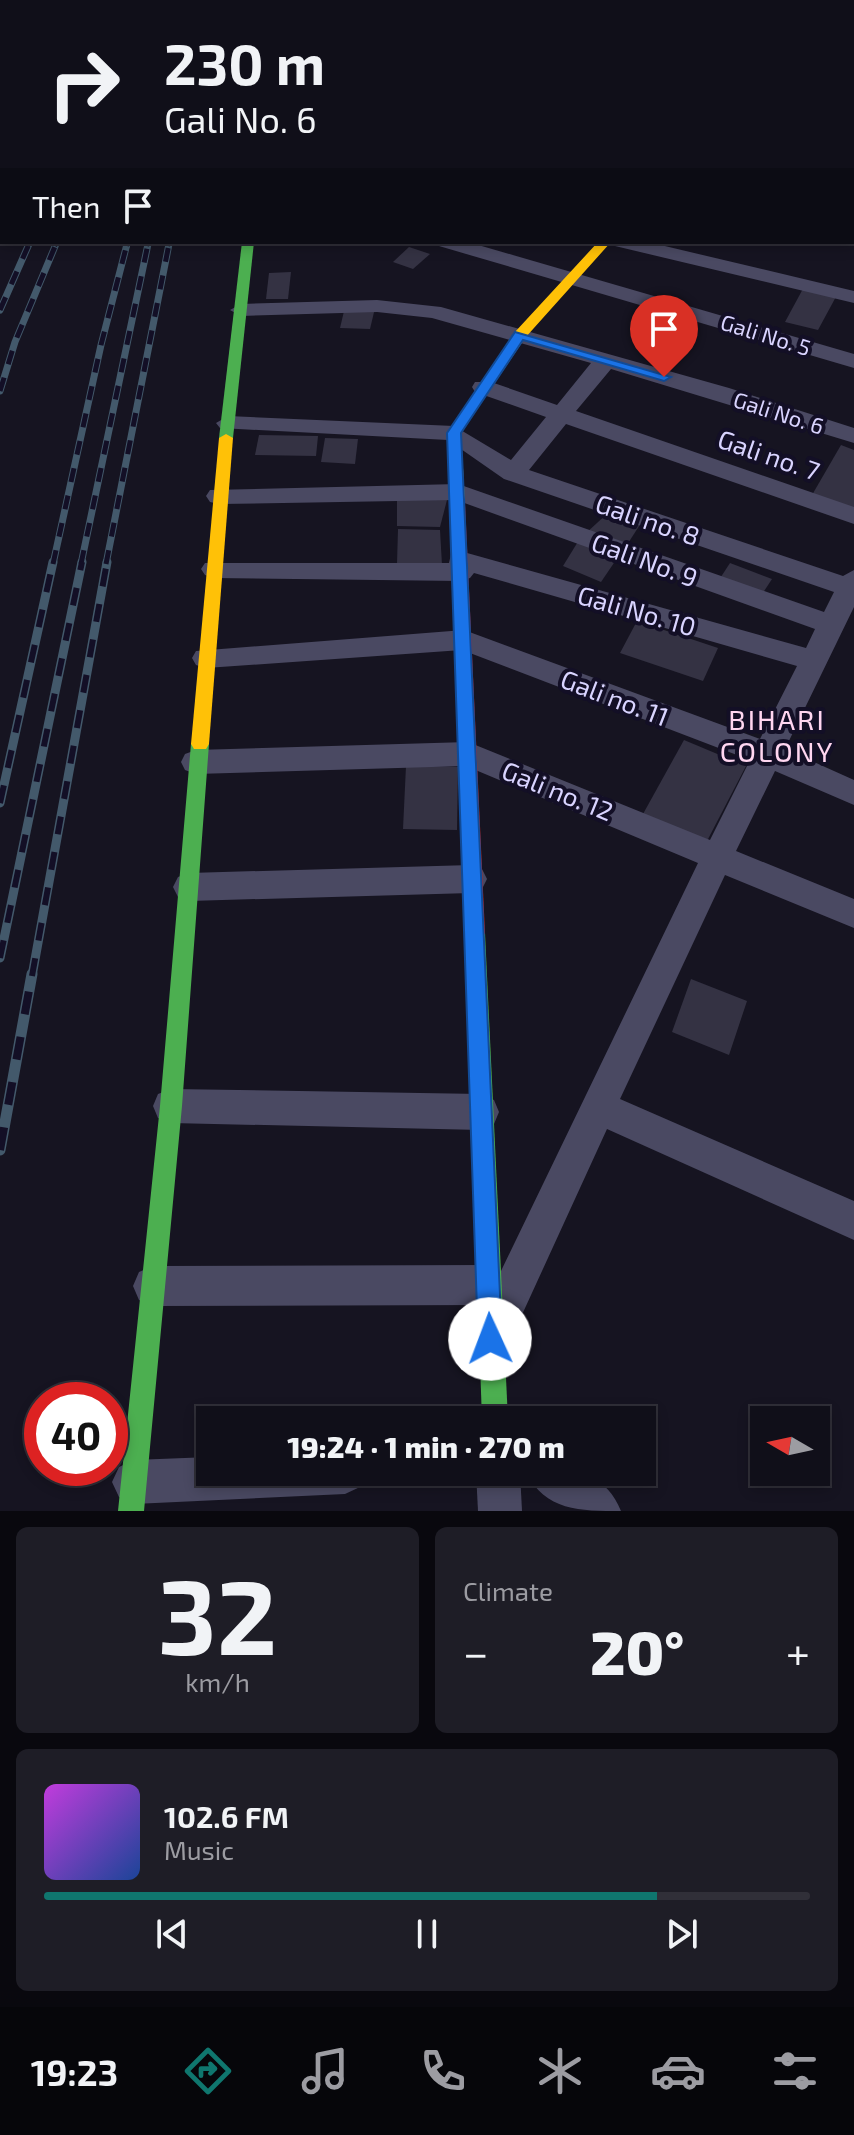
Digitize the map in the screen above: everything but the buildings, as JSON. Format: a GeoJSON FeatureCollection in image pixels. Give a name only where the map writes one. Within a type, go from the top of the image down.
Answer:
{"type":"FeatureCollection","features":[{"type":"Feature","properties":{"kind":"street"},"geometry":{"type":"LineString","coordinates":[[221,1486],[132,1496],[171,1106],[219,496],[248,244]]}},
{"type":"Feature","properties":{"kind":"street","name":"Gali No. 5"},"geometry":{"type":"LineString","coordinates":[[453,244],[854,361]]}},
{"type":"Feature","properties":{"kind":"street"},"geometry":{"type":"LineString","coordinates":[[494,1406],[454,433],[520,335],[603,244]]}},
{"type":"Feature","properties":{"kind":"street"},"geometry":{"type":"LineString","coordinates":[[630,244],[854,297]]}},
{"type":"Feature","properties":{"kind":"street","name":"Gali No. 6"},"geometry":{"type":"LineString","coordinates":[[241,310],[405,307],[520,335],[854,436]]}},
{"type":"Feature","properties":{"kind":"street"},"geometry":{"type":"LineString","coordinates":[[513,473],[606,360]]}},
{"type":"Feature","properties":{"kind":"street","name":"Gali no. 7"},"geometry":{"type":"LineString","coordinates":[[483,387],[854,516]]}},
{"type":"Feature","properties":{"kind":"street"},"geometry":{"type":"LineString","coordinates":[[228,423],[454,433]]}},
{"type":"Feature","properties":{"kind":"street","name":"Gali no. 8"},"geometry":{"type":"LineString","coordinates":[[454,433],[513,473],[852,583]]}},
{"type":"Feature","properties":{"kind":"street"},"geometry":{"type":"LineString","coordinates":[[219,496],[458,492]]}},
{"type":"Feature","properties":{"kind":"street","name":"Gali No. 9"},"geometry":{"type":"LineString","coordinates":[[458,492],[832,625]]}},
{"type":"Feature","properties":{"kind":"street","name":"Gali No. 10"},"geometry":{"type":"LineString","coordinates":[[214,569],[460,566],[814,661]]}},
{"type":"Feature","properties":{"kind":"street"},"geometry":{"type":"LineString","coordinates":[[490,1339],[718,856],[852,583]]}},
{"type":"Feature","properties":{"kind":"street"},"geometry":{"type":"LineString","coordinates":[[206,658],[464,640]]}},
{"type":"Feature","properties":{"kind":"street","name":"Gali no. 11"},"geometry":{"type":"LineString","coordinates":[[464,640],[767,754],[854,793]]}},
{"type":"Feature","properties":{"kind":"street","name":"Gali no. 12"},"geometry":{"type":"LineString","coordinates":[[196,762],[468,754],[854,914]]}},
{"type":"Feature","properties":{"kind":"street"},"geometry":{"type":"LineString","coordinates":[[189,887],[471,879]]}},
{"type":"Feature","properties":{"kind":"street"},"geometry":{"type":"LineString","coordinates":[[171,1106],[481,1112]]}},
{"type":"Feature","properties":{"kind":"street"},"geometry":{"type":"LineString","coordinates":[[598,1107],[854,1221]]}},
{"type":"Feature","properties":{"kind":"street"},"geometry":{"type":"LineString","coordinates":[[153,1286],[488,1285]]}},
{"type":"Feature","properties":{"kind":"street"},"geometry":{"type":"LineString","coordinates":[[499,1486],[500,1511]]}},
{"type":"Feature","properties":{"kind":"street"},"geometry":{"type":"LineString","coordinates":[[566,1486],[599,1511]]}},
{"type":"Feature","properties":{"kind":"railway"},"geometry":{"type":"LineString","coordinates":[[0,310],[29,244]]}},
{"type":"Feature","properties":{"kind":"railway"},"geometry":{"type":"LineString","coordinates":[[0,391],[15,342],[56,244]]}},
{"type":"Feature","properties":{"kind":"railway"},"geometry":{"type":"LineString","coordinates":[[53,564],[101,345],[127,244]]}},
{"type":"Feature","properties":{"kind":"railway"},"geometry":{"type":"LineString","coordinates":[[81,564],[148,244]]}},
{"type":"Feature","properties":{"kind":"railway"},"geometry":{"type":"LineString","coordinates":[[106,564],[169,244]]}},
{"type":"Feature","properties":{"kind":"railway"},"geometry":{"type":"LineString","coordinates":[[0,803],[53,562]]}},
{"type":"Feature","properties":{"kind":"railway"},"geometry":{"type":"LineString","coordinates":[[0,958],[82,562]]}},
{"type":"Feature","properties":{"kind":"railway"},"geometry":{"type":"LineString","coordinates":[[32,976],[107,562]]}},
{"type":"Feature","properties":{"kind":"railway"},"geometry":{"type":"LineString","coordinates":[[0,1150],[32,974]]}},
{"type":"Feature","properties":{"kind":"traffic: fast"},"geometry":{"type":"LineString","coordinates":[[226,438],[248,244]]}},
{"type":"Feature","properties":{"kind":"traffic: fast"},"geometry":{"type":"LineString","coordinates":[[131,1511],[171,1106],[200,744]]}},
{"type":"Feature","properties":{"kind":"traffic: fast"},"geometry":{"type":"LineString","coordinates":[[475,933],[494,1406]]}},
{"type":"Feature","properties":{"kind":"traffic: slow"},"geometry":{"type":"LineString","coordinates":[[457,503],[454,433],[520,335],[603,244]]}},
{"type":"Feature","properties":{"kind":"traffic: slow"},"geometry":{"type":"LineString","coordinates":[[200,744],[226,438]]}},
{"type":"Feature","properties":{"kind":"traffic: jam"},"geometry":{"type":"LineString","coordinates":[[457,503],[475,933]]}},
{"type":"Feature","properties":{"kind":"district","name":"BIHARI COLONY"},"geometry":{"type":"Point","coordinates":[777,735]}},
{"type":"Feature","properties":{"kind":"route"},"geometry":{"type":"LineString","coordinates":[[490,1339],[454,433],[520,335],[664,377]]}}]}
